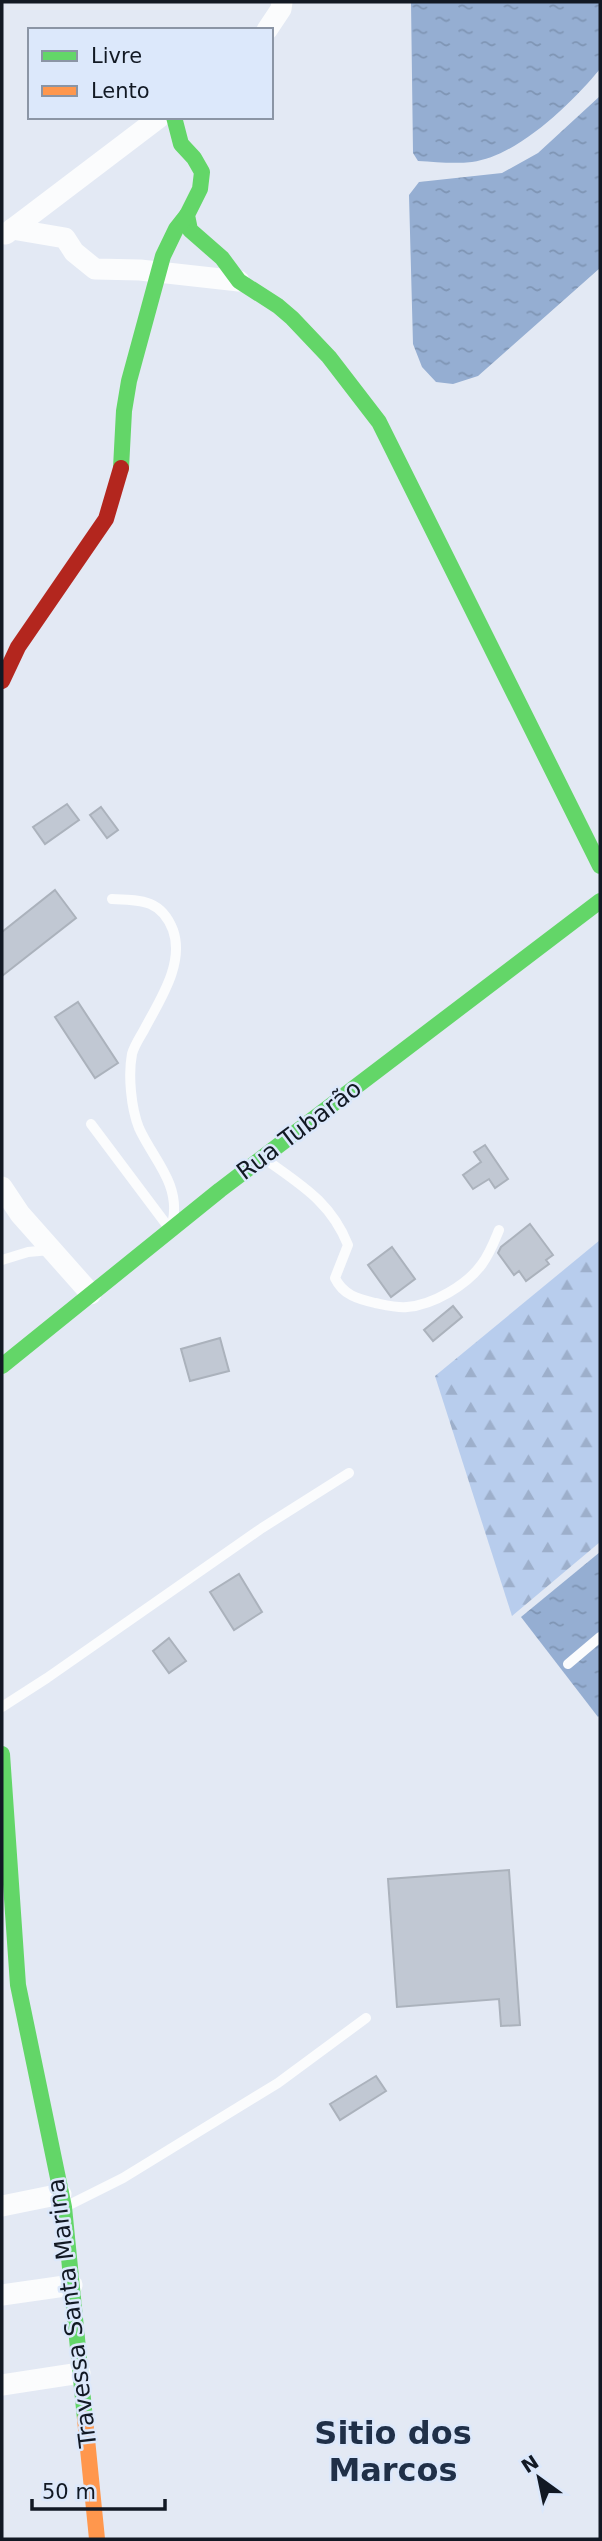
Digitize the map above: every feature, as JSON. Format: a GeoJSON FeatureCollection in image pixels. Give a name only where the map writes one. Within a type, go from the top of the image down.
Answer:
{"type":"FeatureCollection","features":[{"type":"Feature","properties":{"kind":"street"},"geometry":{"type":"LineString","coordinates":[[268,28],[281,9],[282,2]]}},
{"type":"Feature","properties":{"kind":"street"},"geometry":{"type":"LineString","coordinates":[[7,233],[157,119]]}},
{"type":"Feature","properties":{"kind":"street"},"geometry":{"type":"LineString","coordinates":[[2,681],[18,647],[106,519],[121,467],[124,411],[129,381],[159,273],[168,244],[200,189],[202,172],[181,144],[175,119]]}},
{"type":"Feature","properties":{"kind":"street"},"geometry":{"type":"LineString","coordinates":[[187,215],[190,230],[222,258],[239,281],[292,318],[329,357],[379,422],[600,866]]}},
{"type":"Feature","properties":{"kind":"street"},"geometry":{"type":"LineString","coordinates":[[7,233],[65,238],[74,251],[95,269],[140,270],[239,281]]}},
{"type":"Feature","properties":{"kind":"street","name":"Rua Tubarão"},"geometry":{"type":"LineString","coordinates":[[2,1366],[263,1157],[600,901]]}},
{"type":"Feature","properties":{"kind":"street"},"geometry":{"type":"LineString","coordinates":[[2,1187],[20,1214],[91,1294]]}},
{"type":"Feature","properties":{"kind":"street","name":"Travessa Santa Marina"},"geometry":{"type":"LineString","coordinates":[[2,1754],[18,1985],[63,2201],[97,2539]]}},
{"type":"Feature","properties":{"kind":"street"},"geometry":{"type":"LineString","coordinates":[[2,2206],[63,2201]]}},
{"type":"Feature","properties":{"kind":"street"},"geometry":{"type":"LineString","coordinates":[[2,2295],[72,2285]]}},
{"type":"Feature","properties":{"kind":"street"},"geometry":{"type":"LineString","coordinates":[[2,2385],[80,2373]]}},
{"type":"Feature","properties":{"kind":"lane"},"geometry":{"type":"LineString","coordinates":[[112,899],[148,901],[162,912],[172,928],[176,944],[166,987],[132,1052],[131,1072],[137,1124],[172,1185],[175,1211],[171,1230]]}},
{"type":"Feature","properties":{"kind":"lane"},"geometry":{"type":"LineString","coordinates":[[91,1124],[171,1230]]}},
{"type":"Feature","properties":{"kind":"lane"},"geometry":{"type":"LineString","coordinates":[[263,1157],[322,1201],[334,1217],[348,1245],[335,1278],[340,1287],[354,1298],[406,1307],[428,1303],[481,1267],[499,1230]]}},
{"type":"Feature","properties":{"kind":"lane"},"geometry":{"type":"LineString","coordinates":[[2,1260],[28,1252],[50,1250]]}},
{"type":"Feature","properties":{"kind":"lane"},"geometry":{"type":"LineString","coordinates":[[2,1707],[251,1536],[349,1473]]}},
{"type":"Feature","properties":{"kind":"lane"},"geometry":{"type":"LineString","coordinates":[[568,1664],[600,1637]]}},
{"type":"Feature","properties":{"kind":"lane"},"geometry":{"type":"LineString","coordinates":[[63,2201],[123,2178],[278,2083],[366,2018]]}},
{"type":"Feature","properties":{"kind":"green space"},"geometry":{"type":"Polygon","coordinates":[[[600,1240],[600,1542],[512,1616],[435,1376],[600,1240]]]}},
{"type":"Feature","properties":{"kind":"water"},"geometry":{"type":"Polygon","coordinates":[[[411,2],[600,2],[600,69],[575,97],[543,126],[507,150],[472,162],[418,161],[413,153],[411,2]]]}},
{"type":"Feature","properties":{"kind":"water"},"geometry":{"type":"Polygon","coordinates":[[[600,96],[600,268],[478,376],[453,384],[436,382],[422,367],[413,344],[409,195],[419,182],[502,173],[538,153],[600,96]]]}},
{"type":"Feature","properties":{"kind":"water"},"geometry":{"type":"Polygon","coordinates":[[[600,1552],[600,1715],[598,1717],[521,1617],[600,1552]]]}},
{"type":"Feature","properties":{"kind":"building"},"geometry":{"type":"Polygon","coordinates":[[[67,804],[79,820],[45,844],[33,827],[67,804]]]}},
{"type":"Feature","properties":{"kind":"building"},"geometry":{"type":"Polygon","coordinates":[[[101,807],[118,830],[107,838],[90,815],[101,807]]]}},
{"type":"Feature","properties":{"kind":"building"},"geometry":{"type":"Polygon","coordinates":[[[55,890],[76,918],[2,976],[2,932],[55,890]]]}},
{"type":"Feature","properties":{"kind":"building"},"geometry":{"type":"Polygon","coordinates":[[[78,1002],[118,1063],[95,1078],[55,1017],[78,1002]]]}},
{"type":"Feature","properties":{"kind":"building"},"geometry":{"type":"Polygon","coordinates":[[[485,1145],[508,1179],[495,1188],[489,1179],[473,1189],[463,1175],[481,1162],[474,1152],[485,1145]]]}},
{"type":"Feature","properties":{"kind":"building"},"geometry":{"type":"Polygon","coordinates":[[[530,1224],[553,1255],[546,1260],[549,1264],[526,1281],[519,1271],[514,1275],[498,1253],[501,1247],[530,1224]]]}},
{"type":"Feature","properties":{"kind":"building"},"geometry":{"type":"Polygon","coordinates":[[[392,1247],[415,1279],[391,1297],[368,1265],[392,1247]]]}},
{"type":"Feature","properties":{"kind":"building"},"geometry":{"type":"Polygon","coordinates":[[[453,1306],[462,1317],[433,1341],[424,1330],[453,1306]]]}},
{"type":"Feature","properties":{"kind":"building"},"geometry":{"type":"Polygon","coordinates":[[[220,1338],[229,1371],[190,1381],[181,1349],[220,1338]]]}},
{"type":"Feature","properties":{"kind":"building"},"geometry":{"type":"Polygon","coordinates":[[[239,1574],[262,1612],[234,1630],[210,1592],[239,1574]]]}},
{"type":"Feature","properties":{"kind":"building"},"geometry":{"type":"Polygon","coordinates":[[[169,1638],[186,1661],[169,1673],[153,1651],[169,1638]]]}},
{"type":"Feature","properties":{"kind":"building"},"geometry":{"type":"Polygon","coordinates":[[[509,1870],[520,2025],[501,2026],[499,1999],[397,2007],[388,1879],[509,1870]]]}},
{"type":"Feature","properties":{"kind":"building"},"geometry":{"type":"Polygon","coordinates":[[[376,2076],[386,2091],[340,2120],[330,2104],[376,2076]]]}},
{"type":"Feature","properties":{"kind":"traffic: fast"},"geometry":{"type":"LineString","coordinates":[[175,119],[181,144],[202,172],[200,189],[187,215],[190,230],[222,258],[239,281],[292,318],[329,357],[379,422],[600,866]]}},
{"type":"Feature","properties":{"kind":"traffic: fast"},"geometry":{"type":"LineString","coordinates":[[121,468],[124,411],[129,381],[163,256],[176,229],[187,215]]}},
{"type":"Feature","properties":{"kind":"traffic: fast"},"geometry":{"type":"LineString","coordinates":[[2,1366],[220,1190],[600,901]]}},
{"type":"Feature","properties":{"kind":"traffic: fast"},"geometry":{"type":"LineString","coordinates":[[2,1754],[18,1985],[64,2207],[85,2419]]}},
{"type":"Feature","properties":{"kind":"traffic: slow"},"geometry":{"type":"LineString","coordinates":[[85,2419],[97,2539]]}},
{"type":"Feature","properties":{"kind":"traffic: jam"},"geometry":{"type":"LineString","coordinates":[[2,681],[18,647],[106,519],[121,468]]}},
{"type":"Feature","properties":{"kind":"district","name":"Sitio dos Marcos"},"geometry":{"type":"Point","coordinates":[393,2452]}}]}
